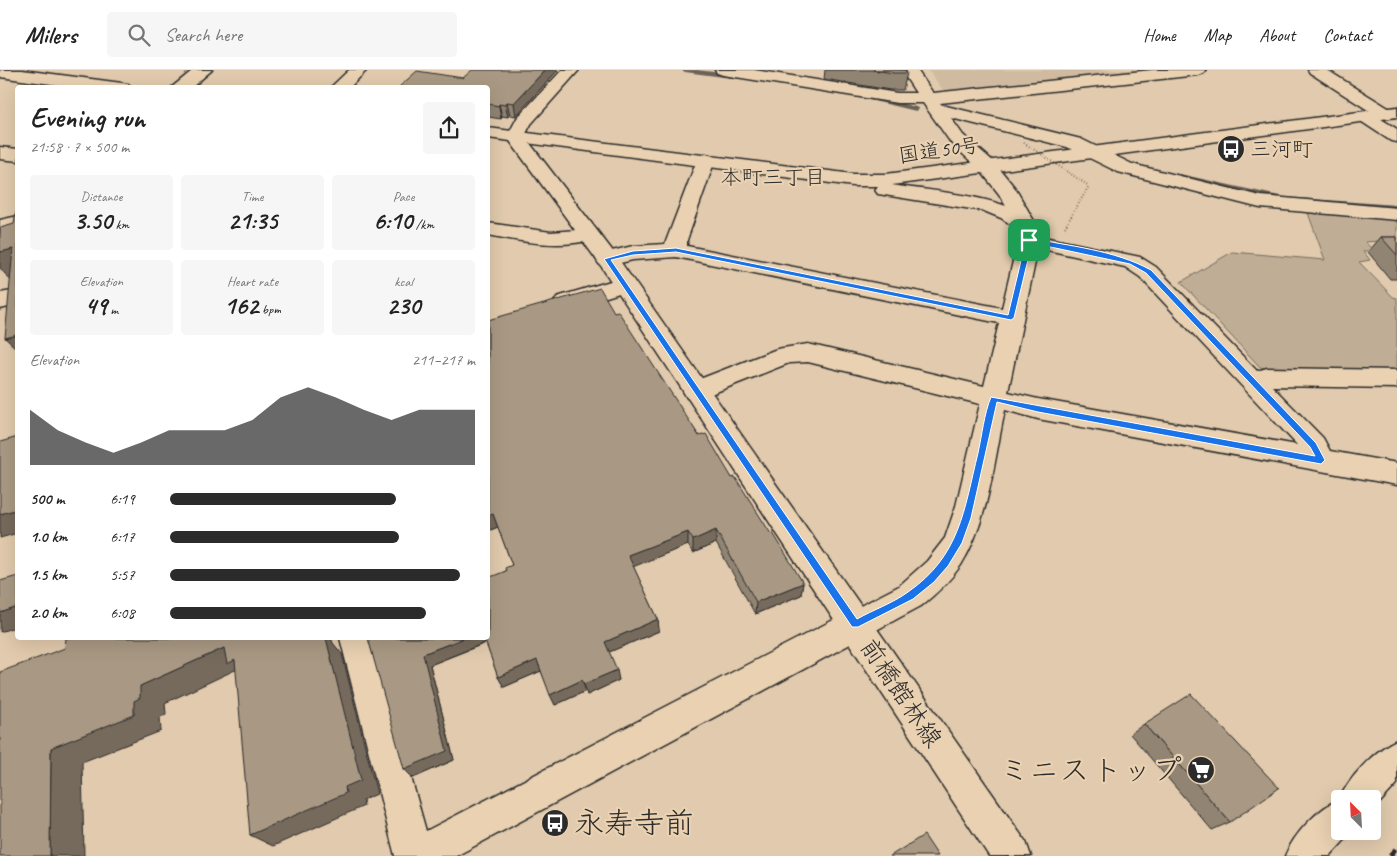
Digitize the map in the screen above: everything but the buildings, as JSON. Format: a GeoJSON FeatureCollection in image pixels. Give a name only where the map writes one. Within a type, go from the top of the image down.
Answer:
{"type":"FeatureCollection","features":[{"type":"Feature","properties":{"kind":"main road"},"geometry":{"type":"LineString","coordinates":[[183,85],[204,70]]}},
{"type":"Feature","properties":{"kind":"main road"},"geometry":{"type":"LineString","coordinates":[[342,85],[359,70]]}},
{"type":"Feature","properties":{"kind":"main road"},"geometry":{"type":"LineString","coordinates":[[516,137],[522,122],[571,70]]}},
{"type":"Feature","properties":{"kind":"main road"},"geometry":{"type":"LineString","coordinates":[[730,70],[931,103],[1074,143],[1125,168],[1260,202],[1397,214]]}},
{"type":"Feature","properties":{"kind":"main road"},"geometry":{"type":"LineString","coordinates":[[357,640],[415,856],[910,596],[931,579],[945,563],[959,540],[967,518],[1028,233],[1008,192],[987,166],[962,144],[909,70]]}},
{"type":"Feature","properties":{"kind":"main road"},"geometry":{"type":"LineString","coordinates":[[931,103],[948,98],[1198,70]]}},
{"type":"Feature","properties":{"kind":"main road"},"geometry":{"type":"LineString","coordinates":[[1316,70],[1391,112]]}},
{"type":"Feature","properties":{"kind":"main road"},"geometry":{"type":"LineString","coordinates":[[0,72],[99,85]]}},
{"type":"Feature","properties":{"kind":"main road","name":"国道50号"},"geometry":{"type":"LineString","coordinates":[[490,133],[854,180],[904,179],[987,166],[1391,112]]}},
{"type":"Feature","properties":{"kind":"main road"},"geometry":{"type":"LineString","coordinates":[[1365,116],[1397,137]]}},
{"type":"Feature","properties":{"kind":"main road","name":"前橋館林線"},"geometry":{"type":"LineString","coordinates":[[516,137],[607,259],[1012,856]]}},
{"type":"Feature","properties":{"kind":"main road"},"geometry":{"type":"LineString","coordinates":[[0,153],[15,155]]}},
{"type":"Feature","properties":{"kind":"main road"},"geometry":{"type":"LineString","coordinates":[[676,250],[676,240],[706,160]]}},
{"type":"Feature","properties":{"kind":"main road"},"geometry":{"type":"LineString","coordinates":[[854,180],[890,192],[988,206],[1008,214],[1028,233],[1141,266],[1154,276],[1313,445],[1321,460]]}},
{"type":"Feature","properties":{"kind":"main road"},"geometry":{"type":"LineString","coordinates":[[0,226],[15,223]]}},
{"type":"Feature","properties":{"kind":"main road"},"geometry":{"type":"LineString","coordinates":[[490,229],[566,240],[589,235]]}},
{"type":"Feature","properties":{"kind":"main road"},"geometry":{"type":"LineString","coordinates":[[607,259],[633,253],[676,250],[1011,318]]}},
{"type":"Feature","properties":{"kind":"main road"},"geometry":{"type":"LineString","coordinates":[[542,309],[624,284]]}},
{"type":"Feature","properties":{"kind":"main road"},"geometry":{"type":"LineString","coordinates":[[0,301],[15,298]]}},
{"type":"Feature","properties":{"kind":"main road"},"geometry":{"type":"LineString","coordinates":[[696,392],[786,356],[808,353],[1038,409],[1397,474]]}},
{"type":"Feature","properties":{"kind":"main road"},"geometry":{"type":"LineString","coordinates":[[1252,381],[1267,377],[1397,379]]}},
{"type":"Feature","properties":{"kind":"main road"},"geometry":{"type":"LineString","coordinates":[[1367,790],[1397,758]]}},
{"type":"Feature","properties":{"kind":"main road"},"geometry":{"type":"LineString","coordinates":[[1304,856],[1331,828]]}},
{"type":"Feature","properties":{"kind":"path"},"geometry":{"type":"LineString","coordinates":[[1024,143],[1089,186],[1077,206]]}},
{"type":"Feature","properties":{"kind":"shaded area"},"geometry":{"type":"Polygon","coordinates":[[[928,70],[1169,70],[947,95],[928,70]]]}},
{"type":"Feature","properties":{"kind":"shaded area"},"geometry":{"type":"Polygon","coordinates":[[[1308,213],[1397,219],[1397,240],[1365,242],[1374,251],[1363,251],[1370,260],[1359,262],[1393,297],[1397,298],[1397,374],[1278,371],[1260,367],[1181,282],[1232,252],[1325,260],[1308,213]]]}},
{"type":"Feature","properties":{"kind":"waterway"},"geometry":{"type":"LineString","coordinates":[[685,70],[739,77]]}},
{"type":"Feature","properties":{"kind":"waterway"},"geometry":{"type":"LineString","coordinates":[[863,97],[916,109]]}},
{"type":"Feature","properties":{"kind":"waterway"},"geometry":{"type":"LineString","coordinates":[[1180,176],[1284,199],[1397,207]]}},
{"type":"Feature","properties":{"kind":"railway"},"geometry":{"type":"LineString","coordinates":[[1390,856],[1397,847]]}},
{"type":"Feature","properties":{"kind":"place","name":"三河町"},"geometry":{"type":"Point","coordinates":[1231,149]}},
{"type":"Feature","properties":{"kind":"place","name":"ミニストップ"},"geometry":{"type":"Point","coordinates":[1201,770]}},
{"type":"Feature","properties":{"kind":"place","name":"永寿寺前"},"geometry":{"type":"Point","coordinates":[555,823]}},
{"type":"Feature","properties":{"kind":"district","name":"本町三丁目"},"geometry":{"type":"Point","coordinates":[773,177]}},
{"type":"Feature","properties":{"kind":"route"},"geometry":{"type":"LineString","coordinates":[[1029,240],[1096,253],[1141,266],[1313,445],[1321,460],[1038,409],[994,399],[967,518],[959,540],[945,563],[931,579],[910,596],[855,624],[607,259],[633,253],[676,250],[1011,318],[1029,240]]}}]}
